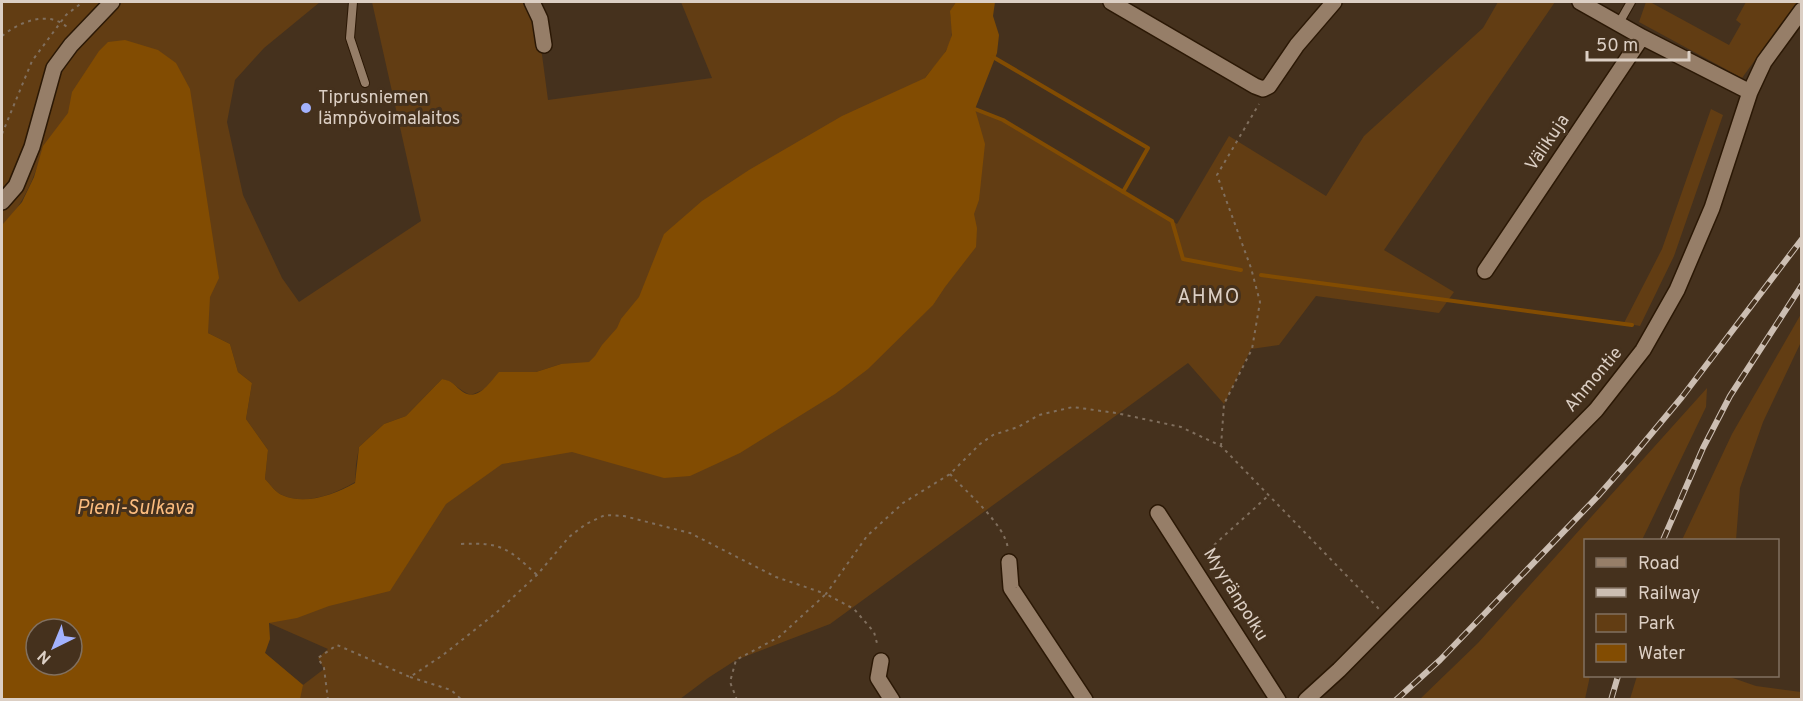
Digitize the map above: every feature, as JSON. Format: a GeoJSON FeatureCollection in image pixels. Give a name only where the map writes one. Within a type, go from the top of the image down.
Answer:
{"type":"FeatureCollection","features":[{"type":"Feature","properties":{"kind":"street"},"geometry":{"type":"LineString","coordinates":[[2,202],[16,186],[32,147],[54,68],[71,45],[112,2]]}},
{"type":"Feature","properties":{"kind":"street"},"geometry":{"type":"LineString","coordinates":[[532,2],[540,19],[544,45]]}},
{"type":"Feature","properties":{"kind":"street"},"geometry":{"type":"LineString","coordinates":[[1111,2],[1263,89],[1269,86],[1297,45],[1334,2]]}},
{"type":"Feature","properties":{"kind":"street"},"geometry":{"type":"LineString","coordinates":[[1580,2],[1642,37],[1750,92]]}},
{"type":"Feature","properties":{"kind":"street","name":"Ahmontie"},"geometry":{"type":"LineString","coordinates":[[1306,699],[1339,670],[1596,410],[1643,350],[1677,290],[1707,218],[1750,92],[1764,62],[1802,10]]}},
{"type":"Feature","properties":{"kind":"street","name":"Välikuja"},"geometry":{"type":"LineString","coordinates":[[1485,271],[1642,37]]}},
{"type":"Feature","properties":{"kind":"street","name":"Myyränpolku"},"geometry":{"type":"LineString","coordinates":[[1158,513],[1278,699]]}},
{"type":"Feature","properties":{"kind":"street"},"geometry":{"type":"LineString","coordinates":[[1009,562],[1011,588],[1085,699]]}},
{"type":"Feature","properties":{"kind":"street"},"geometry":{"type":"LineString","coordinates":[[881,661],[878,678],[892,699]]}},
{"type":"Feature","properties":{"kind":"lane"},"geometry":{"type":"LineString","coordinates":[[352,2],[350,38],[364,84]]}},
{"type":"Feature","properties":{"kind":"lane"},"geometry":{"type":"LineString","coordinates":[[1619,23],[1631,2]]}},
{"type":"Feature","properties":{"kind":"path"},"geometry":{"type":"LineString","coordinates":[[2,134],[32,61],[66,15],[83,2]]}},
{"type":"Feature","properties":{"kind":"path"},"geometry":{"type":"LineString","coordinates":[[2,36],[15,26],[40,18],[61,22]]}},
{"type":"Feature","properties":{"kind":"path"},"geometry":{"type":"LineString","coordinates":[[1221,446],[1224,404],[1251,348],[1260,302],[1251,268],[1217,175],[1269,86]]}},
{"type":"Feature","properties":{"kind":"path"},"geometry":{"type":"LineString","coordinates":[[737,699],[730,682],[736,660],[779,637],[826,594],[867,536],[903,503],[950,474],[980,444],[993,435],[1018,427],[1039,415],[1073,407],[1116,413],[1181,427],[1221,446],[1389,619]]}},
{"type":"Feature","properties":{"kind":"path"},"geometry":{"type":"LineString","coordinates":[[950,474],[991,516],[1007,542],[1009,562]]}},
{"type":"Feature","properties":{"kind":"path"},"geometry":{"type":"LineString","coordinates":[[1192,565],[1268,495]]}},
{"type":"Feature","properties":{"kind":"path"},"geometry":{"type":"LineString","coordinates":[[410,677],[443,655],[496,613],[537,575],[569,537],[586,524],[605,515],[624,516],[690,533],[776,578],[826,594],[854,609],[874,632],[881,661]]}},
{"type":"Feature","properties":{"kind":"path"},"geometry":{"type":"LineString","coordinates":[[461,544],[493,544],[515,555],[537,575]]}},
{"type":"Feature","properties":{"kind":"path"},"geometry":{"type":"LineString","coordinates":[[328,699],[324,668],[318,658],[337,645],[410,677],[451,690],[462,699]]}},
{"type":"Feature","properties":{"kind":"green space"},"geometry":{"type":"Polygon","coordinates":[[[2,2],[320,2],[264,48],[235,80],[227,122],[243,195],[282,278],[299,302],[421,221],[372,2],[535,2],[548,100],[712,78],[681,2],[956,2],[951,14],[952,33],[949,45],[925,78],[618,372],[561,364],[536,372],[522,373],[471,395],[442,379],[406,416],[384,424],[359,447],[355,482],[320,497],[300,499],[280,494],[265,479],[268,450],[246,419],[252,383],[238,372],[230,344],[208,333],[44,146],[23,198],[2,225],[2,2]]]}},
{"type":"Feature","properties":{"kind":"green space"},"geometry":{"type":"Polygon","coordinates":[[[1498,2],[1555,2],[1384,250],[1454,292],[1439,313],[1316,296],[1279,345],[1251,349],[1224,404],[1188,363],[830,624],[736,660],[680,699],[221,700],[265,653],[303,685],[324,669],[318,658],[328,649],[269,623],[975,109],[1003,120],[1177,224],[1229,136],[1326,196],[1364,136],[1483,28],[1498,2]]]}},
{"type":"Feature","properties":{"kind":"green space"},"geometry":{"type":"Polygon","coordinates":[[[1646,2],[1650,2],[1729,45],[1741,24],[1736,20],[1746,2],[1797,2],[1742,78],[1639,22],[1646,2]]]}},
{"type":"Feature","properties":{"kind":"green space"},"geometry":{"type":"Polygon","coordinates":[[[1711,109],[1723,115],[1674,256],[1640,326],[1624,323],[1662,249],[1711,109]]]}},
{"type":"Feature","properties":{"kind":"green space"},"geometry":{"type":"Polygon","coordinates":[[[1801,314],[1801,342],[1763,422],[1740,488],[1736,539],[1682,539],[1732,434],[1801,314]]]}},
{"type":"Feature","properties":{"kind":"green space"},"geometry":{"type":"Polygon","coordinates":[[[1707,388],[1706,407],[1642,539],[1584,539],[1584,677],[1590,677],[1585,699],[1420,699],[1478,643],[1707,388]]]}},
{"type":"Feature","properties":{"kind":"green space"},"geometry":{"type":"Polygon","coordinates":[[[1637,677],[1730,677],[1756,686],[1801,692],[1801,699],[1630,699],[1637,677]]]}},
{"type":"Feature","properties":{"kind":"water","name":"Pieni-Sulkava"},"geometry":{"type":"Polygon","coordinates":[[[956,2],[995,2],[993,16],[999,35],[997,53],[975,109],[985,144],[979,200],[974,214],[977,228],[976,247],[933,305],[868,369],[835,394],[740,453],[690,476],[664,478],[572,452],[502,464],[446,504],[390,591],[329,606],[297,618],[269,623],[270,639],[265,653],[303,685],[300,699],[2,699],[2,225],[22,202],[34,177],[43,146],[68,113],[72,92],[99,51],[108,42],[125,40],[158,50],[176,63],[190,89],[219,278],[210,297],[208,333],[230,344],[238,372],[252,383],[246,419],[268,450],[265,479],[280,494],[291,498],[310,499],[329,495],[355,483],[359,447],[384,424],[406,416],[442,379],[452,382],[463,392],[474,394],[479,393],[499,372],[536,372],[561,364],[589,362],[639,297],[664,234],[702,201],[749,170],[842,116],[925,78],[946,51],[952,35],[950,11],[956,2]]]}},
{"type":"Feature","properties":{"kind":"waterway"},"geometry":{"type":"LineString","coordinates":[[993,57],[1148,148],[1123,192]]}},
{"type":"Feature","properties":{"kind":"waterway"},"geometry":{"type":"LineString","coordinates":[[975,109],[1003,120],[1172,221],[1183,259],[1241,270]]}},
{"type":"Feature","properties":{"kind":"waterway"},"geometry":{"type":"LineString","coordinates":[[1261,275],[1632,325]]}},
{"type":"Feature","properties":{"kind":"railway"},"geometry":{"type":"LineString","coordinates":[[1396,700],[1440,660],[1598,496],[1682,397],[1802,239]]}},
{"type":"Feature","properties":{"kind":"railway"},"geometry":{"type":"LineString","coordinates":[[1663,539],[1703,448],[1730,396],[1802,285]]}},
{"type":"Feature","properties":{"kind":"railway"},"geometry":{"type":"LineString","coordinates":[[1611,700],[1618,677]]}},
{"type":"Feature","properties":{"kind":"place","name":"Tiprusniemen lämpövoimalaitos"},"geometry":{"type":"Point","coordinates":[306,108]}},
{"type":"Feature","properties":{"kind":"district","name":"AHMO"},"geometry":{"type":"Point","coordinates":[1209,298]}}]}
